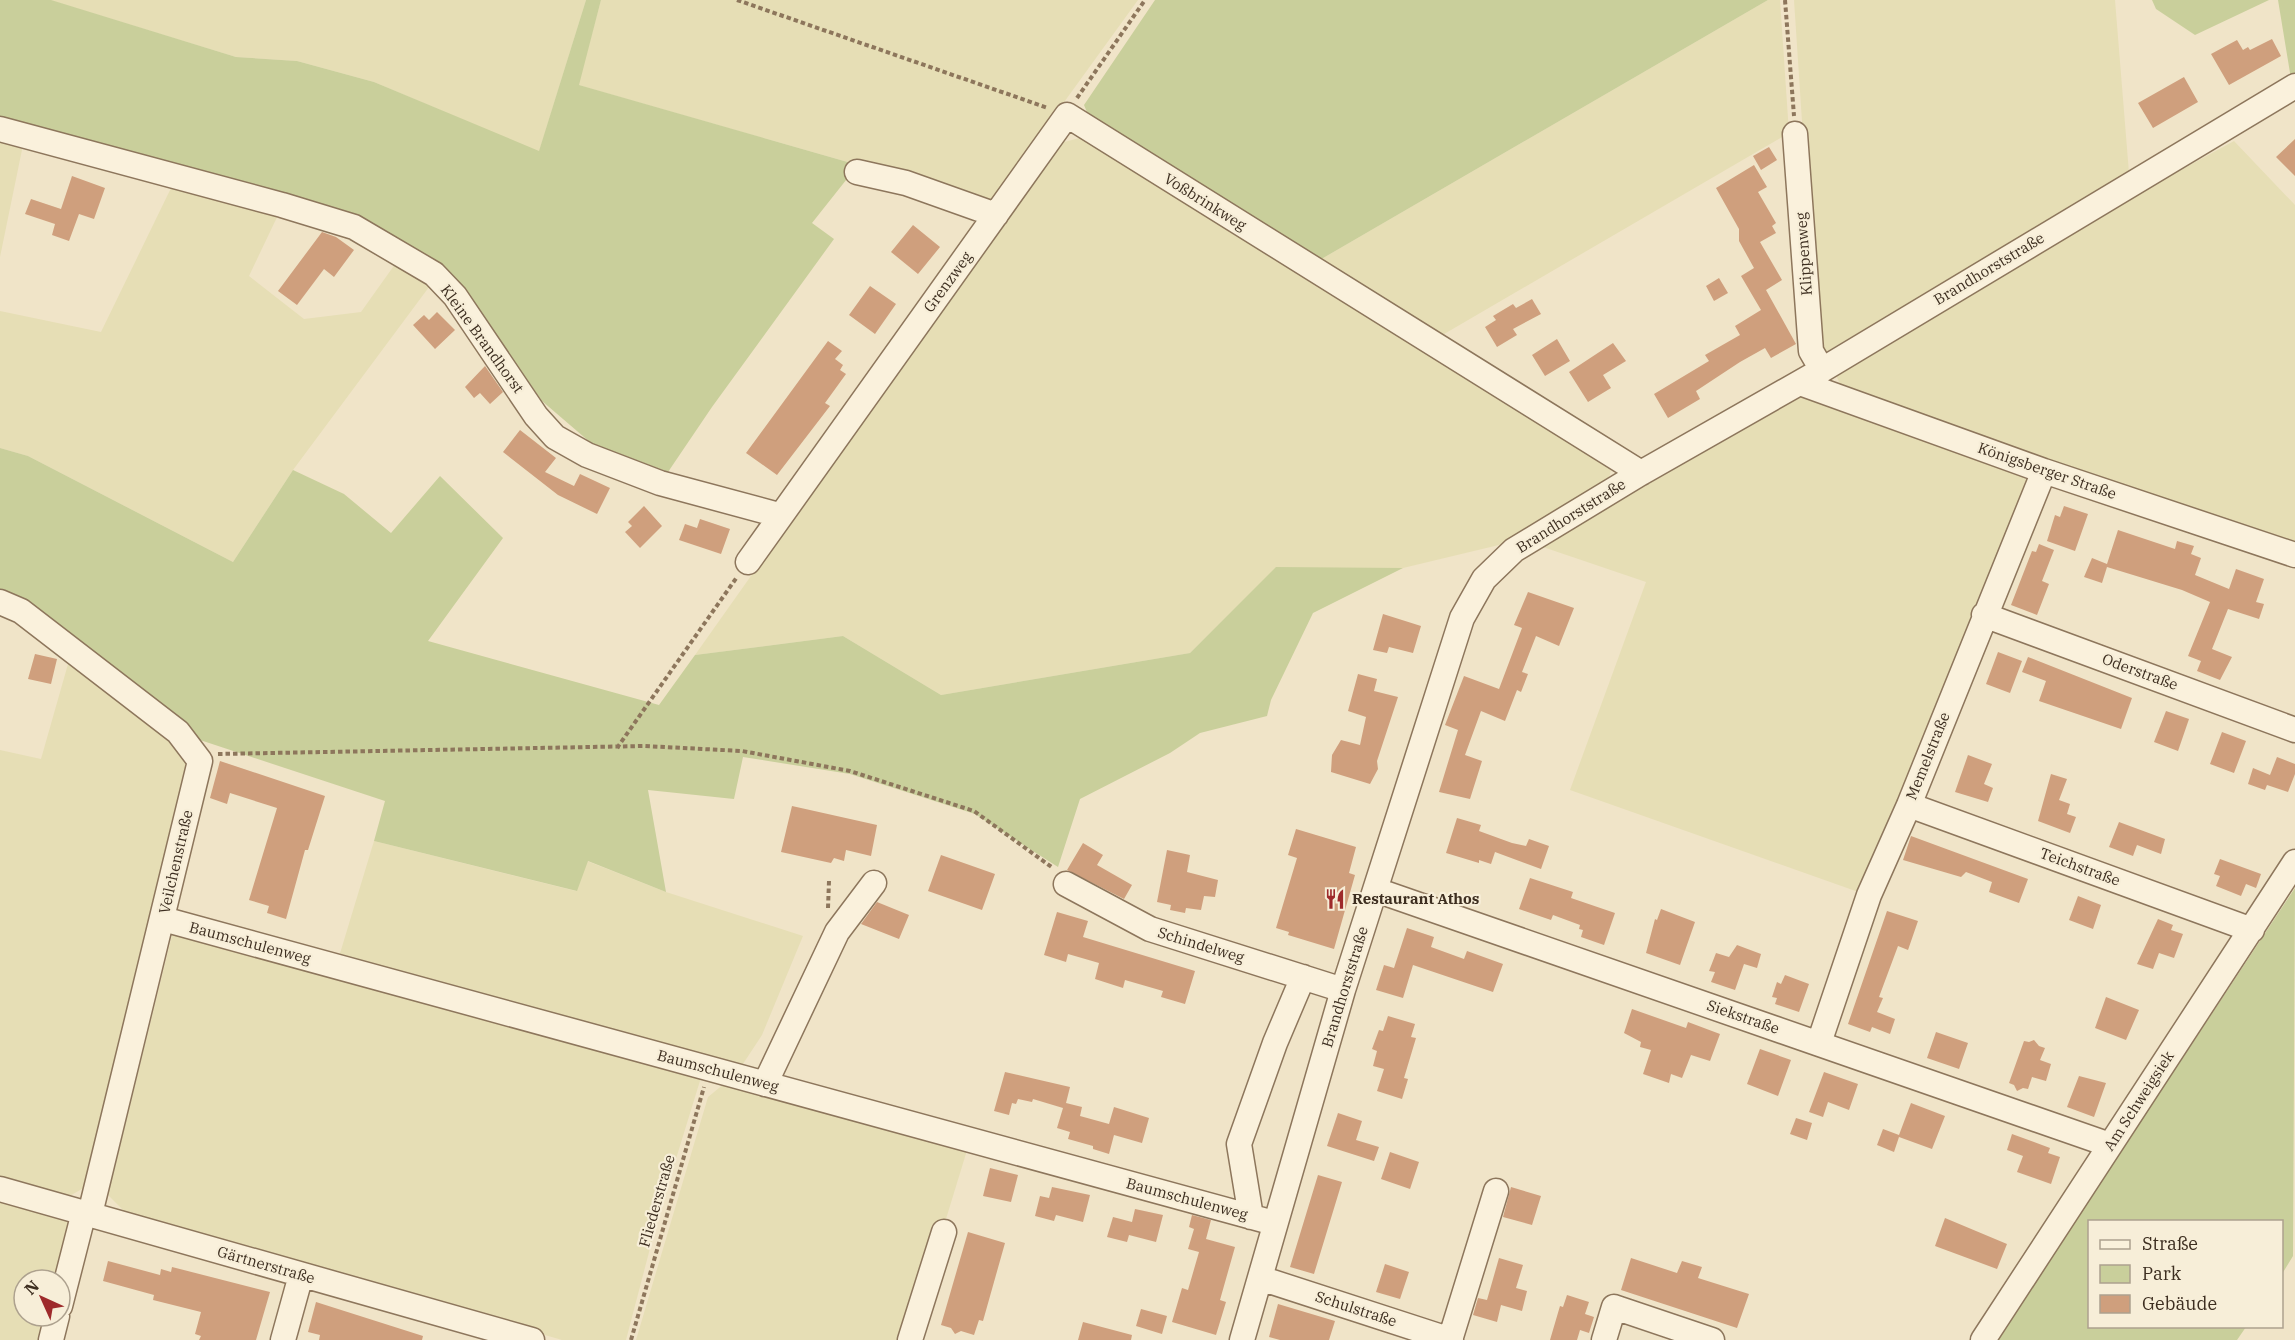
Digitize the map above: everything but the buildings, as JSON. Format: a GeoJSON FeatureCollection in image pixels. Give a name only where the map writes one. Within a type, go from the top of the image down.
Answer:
{"type":"FeatureCollection","features":[{"type":"Feature","properties":{"kind":"street","name":"Brandhorststraße"},"geometry":{"type":"LineString","coordinates":[[1242,1340],[1343,990],[1462,618],[1484,579],[1514,550],[1641,473],[1822,370],[2295,86]]}},
{"type":"Feature","properties":{"kind":"street","name":"Grenzweg"},"geometry":{"type":"LineString","coordinates":[[748,562],[779,515],[1067,115]]}},
{"type":"Feature","properties":{"kind":"street","name":"Voßbrinkweg"},"geometry":{"type":"LineString","coordinates":[[1067,115],[1641,473]]}},
{"type":"Feature","properties":{"kind":"street","name":"Kleine Brandhorst"},"geometry":{"type":"LineString","coordinates":[[0,129],[354,227],[434,274],[455,296],[536,416],[555,437],[587,455],[660,483],[779,515]]}},
{"type":"Feature","properties":{"kind":"street","name":"Klippenweg"},"geometry":{"type":"LineString","coordinates":[[1795,134],[1811,351],[1822,370]]}},
{"type":"Feature","properties":{"kind":"street"},"geometry":{"type":"LineString","coordinates":[[857,172],[906,183],[996,215]]}},
{"type":"Feature","properties":{"kind":"street","name":"Königsberger Straße"},"geometry":{"type":"LineString","coordinates":[[1800,383],[2043,471],[2295,555]]}},
{"type":"Feature","properties":{"kind":"street","name":"Memelstraße"},"geometry":{"type":"LineString","coordinates":[[1819,1043],[1869,896],[1909,805],[2043,471]]}},
{"type":"Feature","properties":{"kind":"street"},"geometry":{"type":"LineString","coordinates":[[0,602],[21,611],[178,732],[200,761]]}},
{"type":"Feature","properties":{"kind":"street","name":"Oderstraße"},"geometry":{"type":"LineString","coordinates":[[1984,615],[2295,730]]}},
{"type":"Feature","properties":{"kind":"street","name":"Veilchenstraße"},"geometry":{"type":"LineString","coordinates":[[71,1268],[163,919],[200,761]]}},
{"type":"Feature","properties":{"kind":"street","name":"Teichstraße"},"geometry":{"type":"LineString","coordinates":[[1909,805],[2252,930]]}},
{"type":"Feature","properties":{"kind":"street","name":"Am Schweigsiek"},"geometry":{"type":"LineString","coordinates":[[1983,1340],[2295,862]]}},
{"type":"Feature","properties":{"kind":"street"},"geometry":{"type":"LineString","coordinates":[[765,1084],[837,932],[874,883]]}},
{"type":"Feature","properties":{"kind":"street","name":"Schindelweg"},"geometry":{"type":"LineString","coordinates":[[1066,884],[1150,929],[1343,990]]}},
{"type":"Feature","properties":{"kind":"street","name":"Siekstraße"},"geometry":{"type":"LineString","coordinates":[[1376,890],[2110,1145]]}},
{"type":"Feature","properties":{"kind":"street","name":"Baumschulenweg"},"geometry":{"type":"LineString","coordinates":[[163,919],[1274,1223]]}},
{"type":"Feature","properties":{"kind":"street"},"geometry":{"type":"LineString","coordinates":[[1251,1217],[1239,1144],[1275,1043],[1303,977]]}},
{"type":"Feature","properties":{"kind":"street","name":"Gärtnerstraße"},"geometry":{"type":"LineString","coordinates":[[0,1189],[532,1340]]}},
{"type":"Feature","properties":{"kind":"street"},"geometry":{"type":"LineString","coordinates":[[1450,1340],[1496,1191]]}},
{"type":"Feature","properties":{"kind":"street"},"geometry":{"type":"LineString","coordinates":[[910,1340],[944,1233]]}},
{"type":"Feature","properties":{"kind":"street"},"geometry":{"type":"LineString","coordinates":[[284,1340],[301,1275]]}},
{"type":"Feature","properties":{"kind":"street","name":"Schulstraße"},"geometry":{"type":"LineString","coordinates":[[1260,1278],[1450,1340]]}},
{"type":"Feature","properties":{"kind":"street"},"geometry":{"type":"LineString","coordinates":[[1604,1340],[1614,1307],[1712,1340]]}},
{"type":"Feature","properties":{"kind":"path"},"geometry":{"type":"LineString","coordinates":[[737,0],[1067,115],[1145,0]]}},
{"type":"Feature","properties":{"kind":"path"},"geometry":{"type":"LineString","coordinates":[[1785,0],[1795,134]]}},
{"type":"Feature","properties":{"kind":"path"},"geometry":{"type":"LineString","coordinates":[[617,748],[748,562]]}},
{"type":"Feature","properties":{"kind":"path"},"geometry":{"type":"LineString","coordinates":[[200,761],[219,753],[644,746],[742,751],[850,771],[974,811],[1064,876],[1066,884]]}},
{"type":"Feature","properties":{"kind":"path","name":"Fliederstraße"},"geometry":{"type":"LineString","coordinates":[[631,1340],[697,1103],[711,1069]]}},
{"type":"Feature","properties":{"kind":"shaded area"},"geometry":{"type":"Polygon","coordinates":[[[49,0],[586,0],[539,152],[374,82],[297,61],[236,57],[49,0]]]}},
{"type":"Feature","properties":{"kind":"shaded area"},"geometry":{"type":"Polygon","coordinates":[[[601,0],[1138,0],[991,203],[578,85],[601,0]]]}},
{"type":"Feature","properties":{"kind":"shaded area"},"geometry":{"type":"Polygon","coordinates":[[[1768,0],[1780,0],[1789,133],[1439,337],[1318,261],[1768,0]]]}},
{"type":"Feature","properties":{"kind":"shaded area"},"geometry":{"type":"Polygon","coordinates":[[[1794,0],[2115,0],[2129,173],[1824,353],[1817,349],[1794,0]]]}},
{"type":"Feature","properties":{"kind":"shaded area"},"geometry":{"type":"Polygon","coordinates":[[[0,137],[23,145],[0,257],[0,137]]]}},
{"type":"Feature","properties":{"kind":"shaded area"},"geometry":{"type":"Polygon","coordinates":[[[1083,137],[1603,458],[1611,469],[1609,479],[1503,544],[1403,568],[1276,568],[1190,653],[941,695],[843,636],[695,655],[1057,144],[1083,137]]]}},
{"type":"Feature","properties":{"kind":"shaded area"},"geometry":{"type":"Polygon","coordinates":[[[2234,141],[2295,205],[2295,548],[1845,395],[1835,373],[2135,195],[2234,141]]]}},
{"type":"Feature","properties":{"kind":"shaded area"},"geometry":{"type":"Polygon","coordinates":[[[172,186],[279,213],[249,276],[304,319],[361,312],[398,260],[432,283],[293,470],[233,562],[28,456],[0,448],[0,311],[101,332],[172,186]]]}},
{"type":"Feature","properties":{"kind":"shaded area"},"geometry":{"type":"Polygon","coordinates":[[[1791,396],[1811,397],[2010,466],[2029,482],[1864,894],[1570,790],[1646,582],[1540,546],[1791,396]]]}},
{"type":"Feature","properties":{"kind":"shaded area"},"geometry":{"type":"Polygon","coordinates":[[[70,657],[193,758],[89,1185],[66,1198],[0,1180],[0,750],[41,759],[70,657]]]}},
{"type":"Feature","properties":{"kind":"shaded area"},"geometry":{"type":"Polygon","coordinates":[[[374,841],[576,891],[587,861],[666,892],[803,936],[762,1035],[739,1070],[338,960],[374,841]]]}},
{"type":"Feature","properties":{"kind":"shaded area"},"geometry":{"type":"Polygon","coordinates":[[[174,927],[703,1071],[659,1214],[626,1340],[562,1340],[126,1213],[108,1195],[174,927]]]}},
{"type":"Feature","properties":{"kind":"shaded area"},"geometry":{"type":"Polygon","coordinates":[[[730,1079],[968,1147],[909,1340],[636,1340],[708,1097],[730,1079]]]}},
{"type":"Feature","properties":{"kind":"shaded area"},"geometry":{"type":"Polygon","coordinates":[[[0,1196],[76,1216],[62,1268],[12,1268],[12,1328],[47,1328],[44,1340],[0,1340],[0,1196]]]}},
{"type":"Feature","properties":{"kind":"green space"},"geometry":{"type":"Polygon","coordinates":[[[0,0],[51,0],[236,57],[297,61],[374,82],[539,151],[586,0],[601,0],[579,85],[858,165],[812,223],[834,239],[712,407],[668,472],[591,443],[542,401],[466,292],[420,255],[177,167],[0,116],[0,0]]]}},
{"type":"Feature","properties":{"kind":"green space"},"geometry":{"type":"Polygon","coordinates":[[[1155,0],[1768,0],[1318,261],[1092,124],[1084,105],[1155,0]]]}},
{"type":"Feature","properties":{"kind":"green space"},"geometry":{"type":"Polygon","coordinates":[[[2152,0],[2269,0],[2195,35],[2156,9],[2152,0]]]}},
{"type":"Feature","properties":{"kind":"green space"},"geometry":{"type":"Polygon","coordinates":[[[2278,0],[2295,0],[2295,77],[2291,79],[2278,0]]]}},
{"type":"Feature","properties":{"kind":"green space"},"geometry":{"type":"Polygon","coordinates":[[[0,448],[28,456],[233,562],[293,470],[344,494],[391,533],[440,476],[503,538],[428,641],[659,705],[695,655],[843,636],[941,695],[1190,653],[1276,567],[1403,568],[1313,613],[1271,700],[1267,716],[1200,733],[1170,753],[1080,799],[1058,867],[975,814],[850,774],[743,757],[734,799],[648,790],[666,892],[588,861],[577,891],[374,841],[385,801],[197,739],[0,594],[0,448]]]}},
{"type":"Feature","properties":{"kind":"green space"},"geometry":{"type":"Polygon","coordinates":[[[2295,888],[2293,1256],[2283,1272],[2283,1220],[2088,1220],[2088,1328],[2245,1328],[2237,1340],[1996,1340],[2295,888]]]}},
{"type":"Feature","properties":{"kind":"place","name":"Restaurant Athos"},"geometry":{"type":"Point","coordinates":[1335,899]}}]}
